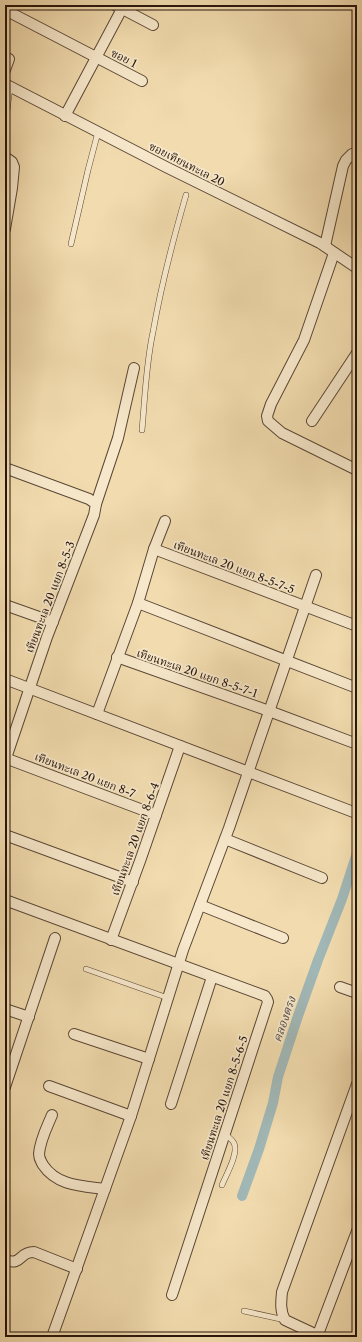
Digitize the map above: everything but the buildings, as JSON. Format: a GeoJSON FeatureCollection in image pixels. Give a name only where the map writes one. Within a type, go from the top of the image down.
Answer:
{"type":"FeatureCollection","features":[{"type":"Feature","properties":{"kind":"street"},"geometry":{"type":"LineString","coordinates":[[66,116],[120,6],[153,25]]}},
{"type":"Feature","properties":{"kind":"street","name":"ซอย 1"},"geometry":{"type":"LineString","coordinates":[[13,14],[142,81]]}},
{"type":"Feature","properties":{"kind":"street"},"geometry":{"type":"LineString","coordinates":[[5,70],[9,59]]}},
{"type":"Feature","properties":{"kind":"street","name":"ซอยเทียนทะเล 20"},"geometry":{"type":"LineString","coordinates":[[8,85],[190,181],[325,246],[357,268]]}},
{"type":"Feature","properties":{"kind":"street"},"geometry":{"type":"LineString","coordinates":[[325,246],[343,166],[352,154],[357,154]]}},
{"type":"Feature","properties":{"kind":"street"},"geometry":{"type":"LineString","coordinates":[[5,157],[12,162],[14,167],[5,229]]}},
{"type":"Feature","properties":{"kind":"street"},"geometry":{"type":"LineString","coordinates":[[334,253],[304,340],[271,404],[267,416],[268,421],[282,434],[357,470]]}},
{"type":"Feature","properties":{"kind":"street"},"geometry":{"type":"LineString","coordinates":[[312,421],[357,353]]}},
{"type":"Feature","properties":{"kind":"street","name":"เทียนทะเล 20 แยก 8-5-3"},"geometry":{"type":"LineString","coordinates":[[5,759],[53,622],[94,515],[96,504],[118,438],[134,368]]}},
{"type":"Feature","properties":{"kind":"street"},"geometry":{"type":"LineString","coordinates":[[5,468],[89,499],[96,504]]}},
{"type":"Feature","properties":{"kind":"street"},"geometry":{"type":"LineString","coordinates":[[97,714],[138,603],[164,521]]}},
{"type":"Feature","properties":{"kind":"street","name":"เทียนทะเล 20 แยก 8-5-7-5"},"geometry":{"type":"LineString","coordinates":[[154,549],[357,626]]}},
{"type":"Feature","properties":{"kind":"street"},"geometry":{"type":"LineString","coordinates":[[52,1337],[131,1116],[178,965],[225,839],[316,576]]}},
{"type":"Feature","properties":{"kind":"street"},"geometry":{"type":"LineString","coordinates":[[138,603],[357,688]]}},
{"type":"Feature","properties":{"kind":"street"},"geometry":{"type":"LineString","coordinates":[[5,605],[53,622]]}},
{"type":"Feature","properties":{"kind":"street","name":"เทียนทะเล 20 แยก 8-5-7-1"},"geometry":{"type":"LineString","coordinates":[[117,657],[357,744]]}},
{"type":"Feature","properties":{"kind":"street"},"geometry":{"type":"LineString","coordinates":[[5,679],[356,813]]}},
{"type":"Feature","properties":{"kind":"street","name":"เทียนทะเล 20 แยก 8-6-4"},"geometry":{"type":"LineString","coordinates":[[111,940],[180,746]]}},
{"type":"Feature","properties":{"kind":"street","name":"เทียนทะเล 20 แยก 8-7"},"geometry":{"type":"LineString","coordinates":[[5,759],[156,815]]}},
{"type":"Feature","properties":{"kind":"street"},"geometry":{"type":"LineString","coordinates":[[5,835],[132,882]]}},
{"type":"Feature","properties":{"kind":"street"},"geometry":{"type":"LineString","coordinates":[[225,839],[322,878]]}},
{"type":"Feature","properties":{"kind":"street","name":"เทียนทะเล 20 แยก 8-5-6-5"},"geometry":{"type":"LineString","coordinates":[[5,900],[265,996],[267,999],[268,1002],[172,1295]]}},
{"type":"Feature","properties":{"kind":"street"},"geometry":{"type":"LineString","coordinates":[[200,905],[283,938]]}},
{"type":"Feature","properties":{"kind":"street"},"geometry":{"type":"LineString","coordinates":[[5,1088],[56,938]]}},
{"type":"Feature","properties":{"kind":"street"},"geometry":{"type":"LineString","coordinates":[[171,1104],[212,977]]}},
{"type":"Feature","properties":{"kind":"street"},"geometry":{"type":"LineString","coordinates":[[340,987],[357,993]]}},
{"type":"Feature","properties":{"kind":"street"},"geometry":{"type":"LineString","coordinates":[[5,1009],[29,1017]]}},
{"type":"Feature","properties":{"kind":"street"},"geometry":{"type":"LineString","coordinates":[[74,1034],[149,1058]]}},
{"type":"Feature","properties":{"kind":"street"},"geometry":{"type":"LineString","coordinates":[[357,1084],[284,1287],[281,1305],[284,1320],[317,1336],[357,1231]]}},
{"type":"Feature","properties":{"kind":"street"},"geometry":{"type":"LineString","coordinates":[[49,1086],[131,1116]]}},
{"type":"Feature","properties":{"kind":"street"},"geometry":{"type":"LineString","coordinates":[[52,1115],[39,1153],[40,1160],[47,1170],[57,1180],[80,1186],[105,1189]]}},
{"type":"Feature","properties":{"kind":"street"},"geometry":{"type":"LineString","coordinates":[[5,1260],[16,1262],[22,1255],[28,1252],[34,1252],[76,1269]]}},
{"type":"Feature","properties":{"kind":"lane"},"geometry":{"type":"LineString","coordinates":[[5,127],[8,85]]}},
{"type":"Feature","properties":{"kind":"lane"},"geometry":{"type":"LineString","coordinates":[[71,244],[98,132]]}},
{"type":"Feature","properties":{"kind":"lane"},"geometry":{"type":"LineString","coordinates":[[142,430],[152,333],[172,243],[186,195]]}},
{"type":"Feature","properties":{"kind":"lane"},"geometry":{"type":"LineString","coordinates":[[86,969],[168,998]]}},
{"type":"Feature","properties":{"kind":"lane"},"geometry":{"type":"LineString","coordinates":[[222,1185],[236,1148],[234,1143],[225,1134]]}},
{"type":"Feature","properties":{"kind":"lane"},"geometry":{"type":"LineString","coordinates":[[244,1311],[284,1320]]}},
{"type":"Feature","properties":{"kind":"waterway","name":"คลองตรง"},"geometry":{"type":"LineString","coordinates":[[242,1196],[259,1149],[273,1103],[278,1077],[298,1016],[342,899],[357,853]]}}]}
